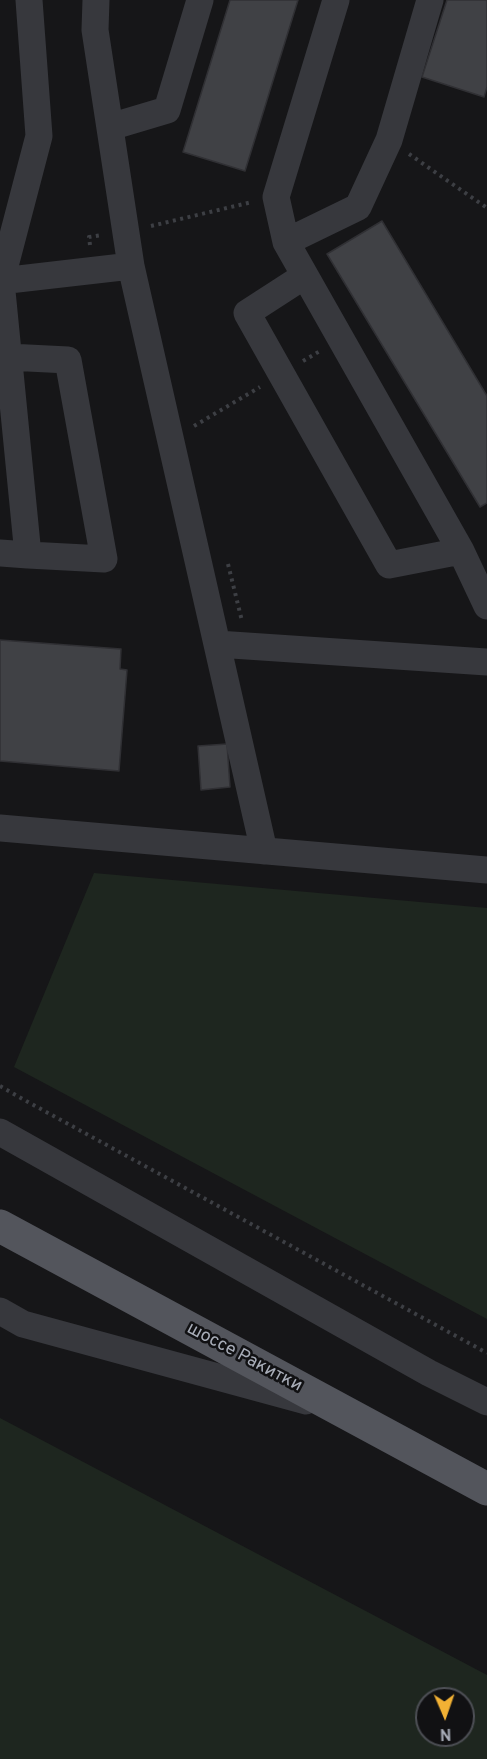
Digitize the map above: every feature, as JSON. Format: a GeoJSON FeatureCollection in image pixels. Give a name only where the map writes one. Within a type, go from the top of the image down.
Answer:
{"type":"FeatureCollection","features":[{"type":"Feature","properties":{"kind":"main road","name":"шоссе Ракитки"},"geometry":{"type":"LineString","coordinates":[[0,1226],[487,1489]]}},
{"type":"Feature","properties":{"kind":"street"},"geometry":{"type":"LineString","coordinates":[[28,555],[0,281],[39,136],[29,0]]}},
{"type":"Feature","properties":{"kind":"street"},"geometry":{"type":"LineString","coordinates":[[96,0],[94,30],[131,266],[264,851]]}},
{"type":"Feature","properties":{"kind":"street"},"geometry":{"type":"LineString","coordinates":[[110,127],[167,110],[200,0]]}},
{"type":"Feature","properties":{"kind":"street"},"geometry":{"type":"LineString","coordinates":[[336,0],[276,197],[286,242],[461,551],[487,606]]}},
{"type":"Feature","properties":{"kind":"street"},"geometry":{"type":"LineString","coordinates":[[286,242],[358,207],[389,140],[430,0]]}},
{"type":"Feature","properties":{"kind":"street"},"geometry":{"type":"LineString","coordinates":[[0,281],[131,266]]}},
{"type":"Feature","properties":{"kind":"street"},"geometry":{"type":"LineString","coordinates":[[298,280],[247,313],[389,565],[461,551]]}},
{"type":"Feature","properties":{"kind":"street"},"geometry":{"type":"LineString","coordinates":[[0,553],[104,559],[68,360],[8,357]]}},
{"type":"Feature","properties":{"kind":"street"},"geometry":{"type":"LineString","coordinates":[[217,644],[487,662]]}},
{"type":"Feature","properties":{"kind":"street"},"geometry":{"type":"LineString","coordinates":[[0,828],[487,870]]}},
{"type":"Feature","properties":{"kind":"street"},"geometry":{"type":"LineString","coordinates":[[0,1132],[429,1373],[487,1402]]}},
{"type":"Feature","properties":{"kind":"street"},"geometry":{"type":"LineString","coordinates":[[0,1311],[23,1324],[341,1410]]}},
{"type":"Feature","properties":{"kind":"path"},"geometry":{"type":"LineString","coordinates":[[389,140],[487,208],[487,213]]}},
{"type":"Feature","properties":{"kind":"path"},"geometry":{"type":"LineString","coordinates":[[94,269],[89,237],[126,232],[276,197]]}},
{"type":"Feature","properties":{"kind":"path"},"geometry":{"type":"LineString","coordinates":[[0,1086],[487,1353]]}},
{"type":"Feature","properties":{"kind":"shaded area"},"geometry":{"type":"Polygon","coordinates":[[[94,873],[487,908],[487,1319],[14,1067],[94,873]]]}},
{"type":"Feature","properties":{"kind":"shaded area"},"geometry":{"type":"Polygon","coordinates":[[[0,1418],[487,1675],[487,1759],[0,1759],[0,1418]]]}},
{"type":"Feature","properties":{"kind":"building"},"geometry":{"type":"Polygon","coordinates":[[[230,0],[298,0],[245,171],[183,152],[230,0]]]}},
{"type":"Feature","properties":{"kind":"building"},"geometry":{"type":"Polygon","coordinates":[[[447,0],[487,0],[487,87],[484,97],[422,77],[447,0]]]}},
{"type":"Feature","properties":{"kind":"building"},"geometry":{"type":"Polygon","coordinates":[[[382,221],[487,396],[487,503],[480,507],[327,254],[382,221]]]}},
{"type":"Feature","properties":{"kind":"building"},"geometry":{"type":"Polygon","coordinates":[[[0,640],[121,649],[120,669],[127,670],[119,771],[0,761],[0,640]]]}},
{"type":"Feature","properties":{"kind":"building"},"geometry":{"type":"Polygon","coordinates":[[[227,744],[230,787],[201,790],[198,746],[227,744]]]}}]}
